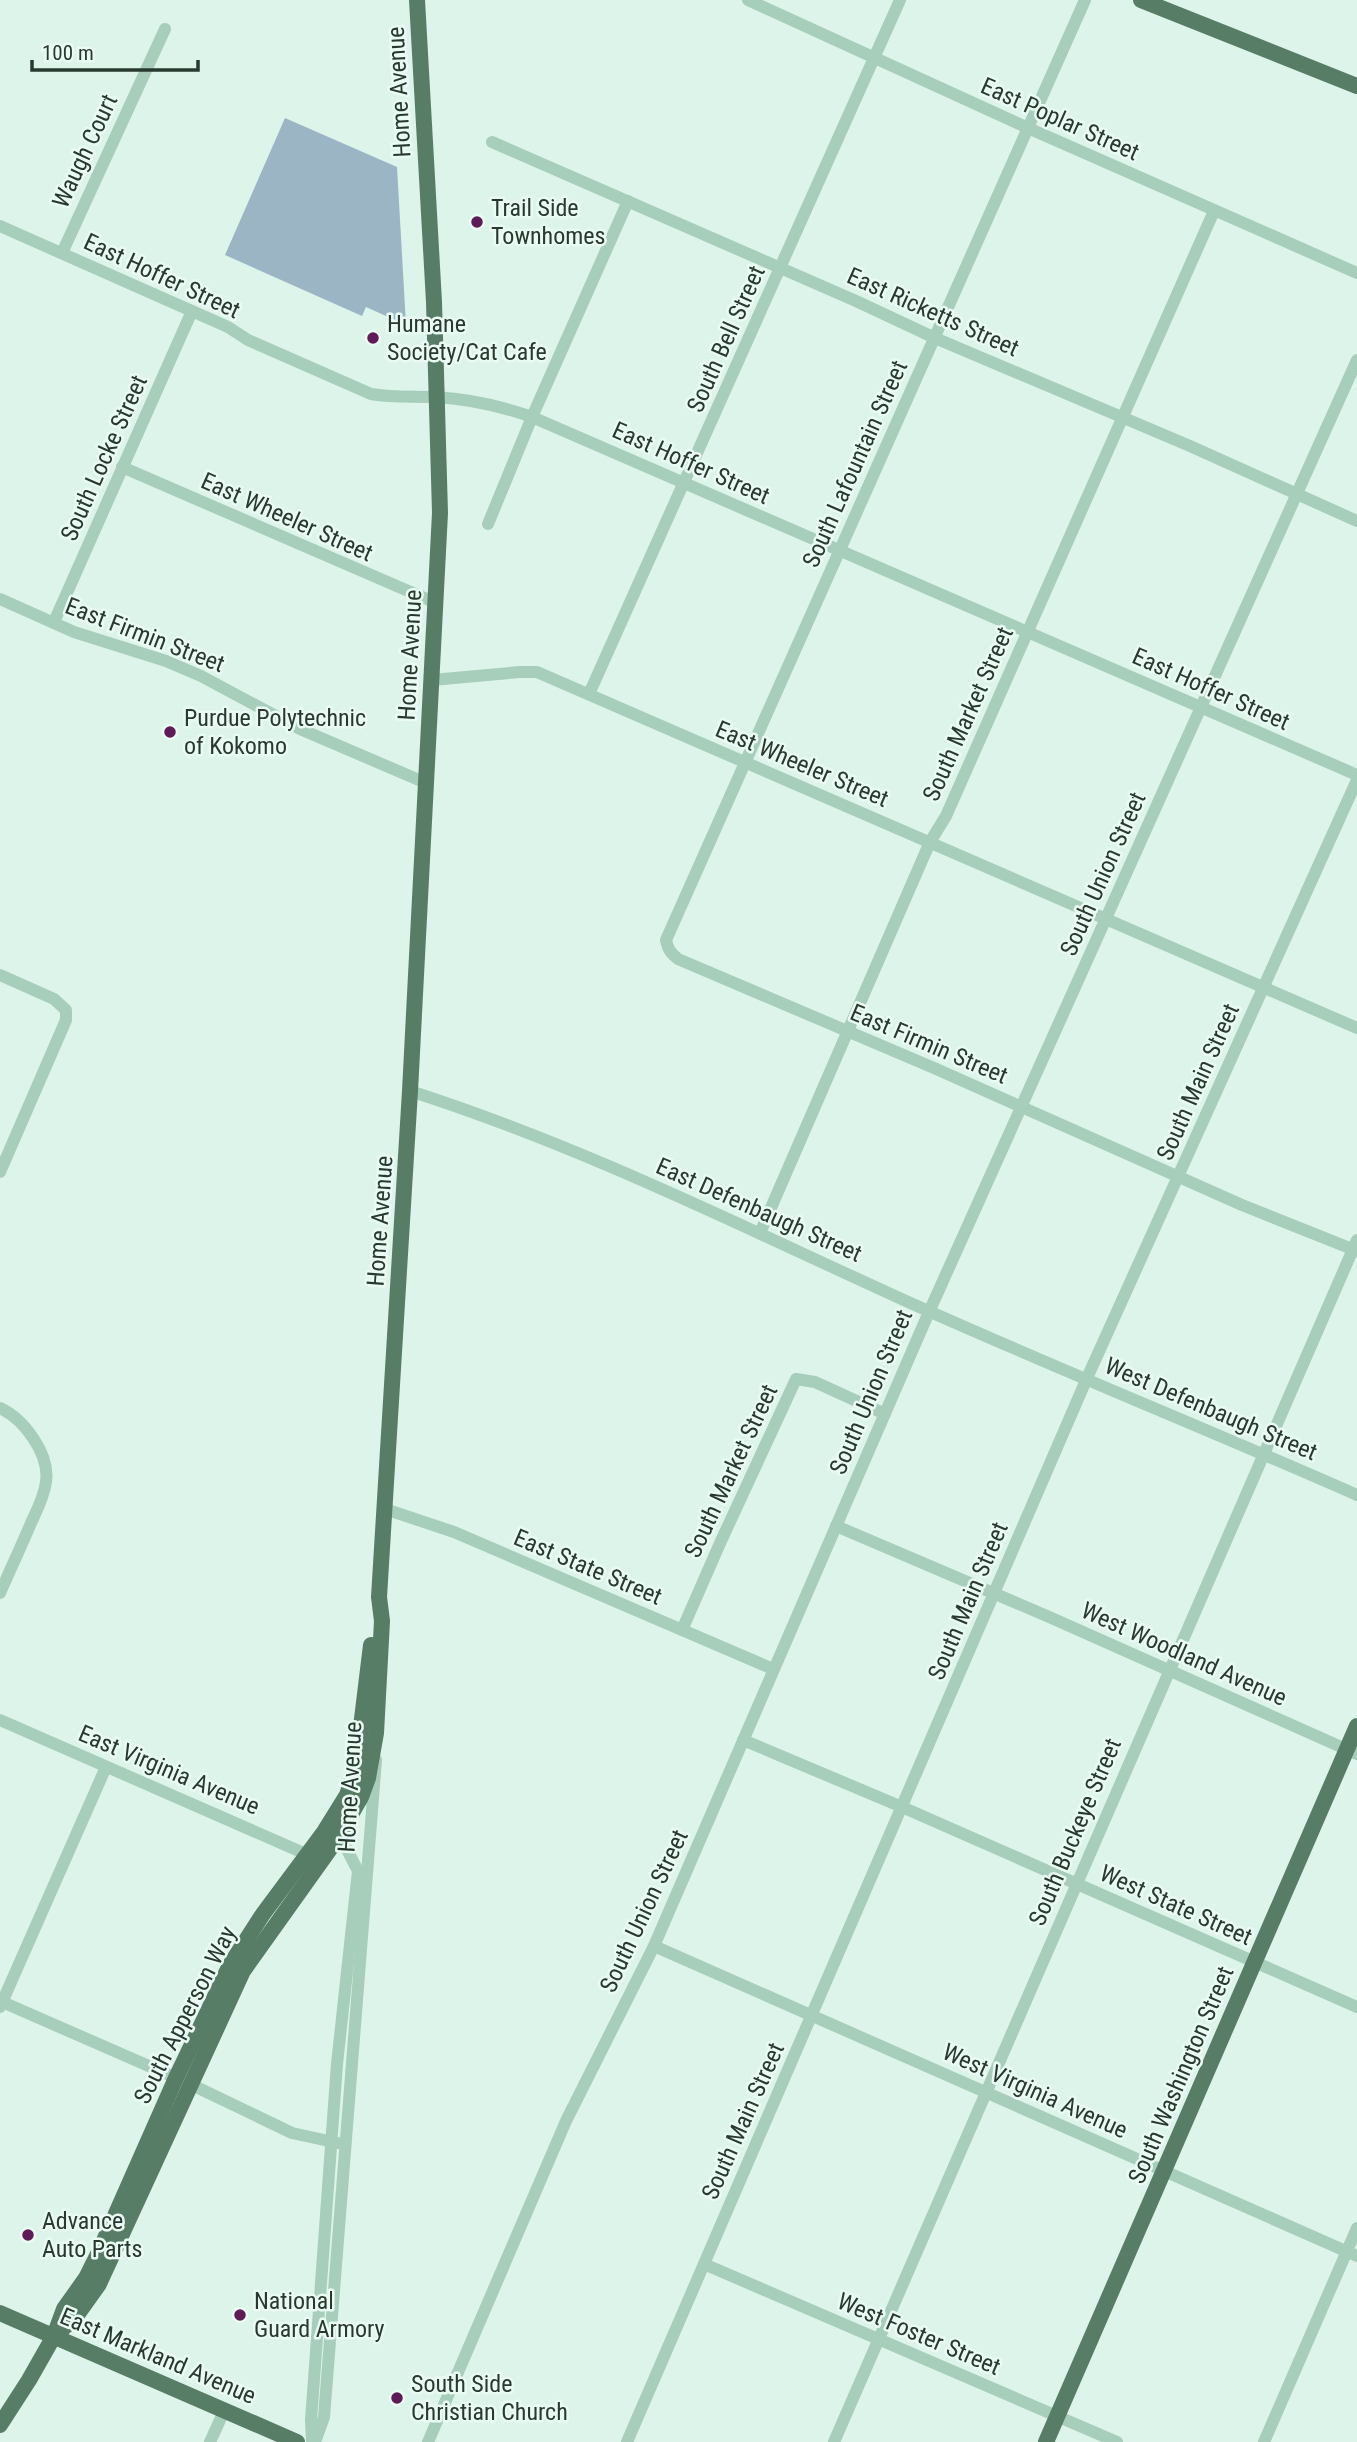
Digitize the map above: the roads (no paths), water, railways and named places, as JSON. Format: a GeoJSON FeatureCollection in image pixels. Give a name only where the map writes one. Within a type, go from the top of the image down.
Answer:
{"type":"FeatureCollection","features":[{"type":"Feature","properties":{"kind":"main road","name":"Home Avenue"},"geometry":{"type":"LineString","coordinates":[[376,1733],[382,1621],[379,1597],[410,1091],[440,513],[438,397],[417,0]]}},
{"type":"Feature","properties":{"kind":"main road"},"geometry":{"type":"LineString","coordinates":[[1141,0],[1357,86]]}},
{"type":"Feature","properties":{"kind":"main road","name":"South Apperson Way"},"geometry":{"type":"LineString","coordinates":[[336,1828],[356,1768],[379,1597]]}},
{"type":"Feature","properties":{"kind":"main road","name":"South Washington Street"},"geometry":{"type":"LineString","coordinates":[[1046,2442],[1254,1963],[1352,1751],[1357,1726]]}},
{"type":"Feature","properties":{"kind":"main road","name":"South Apperson Way"},"geometry":{"type":"LineString","coordinates":[[0,2424],[54,2336],[75,2319],[99,2284],[183,2081],[243,1972],[314,1858],[361,1797],[368,1778],[376,1733]]}},
{"type":"Feature","properties":{"kind":"main road","name":"East Markland Avenue"},"geometry":{"type":"LineString","coordinates":[[0,2313],[297,2442]]}},
{"type":"Feature","properties":{"kind":"street","name":"East Poplar Street"},"geometry":{"type":"LineString","coordinates":[[748,0],[1028,128],[1357,273]]}},
{"type":"Feature","properties":{"kind":"street","name":"South Bell Street"},"geometry":{"type":"LineString","coordinates":[[589,694],[900,0]]}},
{"type":"Feature","properties":{"kind":"street","name":"South Lafountain Street"},"geometry":{"type":"LineString","coordinates":[[667,947],[666,940],[1085,0]]}},
{"type":"Feature","properties":{"kind":"street","name":"Waugh Court"},"geometry":{"type":"LineString","coordinates":[[62,253],[165,29]]}},
{"type":"Feature","properties":{"kind":"street","name":"East Ricketts Street"},"geometry":{"type":"LineString","coordinates":[[492,142],[1357,522]]}},
{"type":"Feature","properties":{"kind":"street"},"geometry":{"type":"LineString","coordinates":[[488,524],[532,417],[628,201]]}},
{"type":"Feature","properties":{"kind":"street","name":"South Market Street"},"geometry":{"type":"LineString","coordinates":[[760,1233],[846,1031],[930,842],[946,816],[1214,211]]}},
{"type":"Feature","properties":{"kind":"street","name":"East Hoffer Street"},"geometry":{"type":"LineString","coordinates":[[0,226],[228,327],[248,341],[371,394],[438,397],[501,406],[532,417],[1357,778]]}},
{"type":"Feature","properties":{"kind":"street","name":"South Locke Street"},"geometry":{"type":"LineString","coordinates":[[54,622],[192,311]]}},
{"type":"Feature","properties":{"kind":"street","name":"South Union Street"},"geometry":{"type":"LineString","coordinates":[[428,2442],[563,2126],[654,1946],[929,1311],[1357,360]]}},
{"type":"Feature","properties":{"kind":"street","name":"East Wheeler Street"},"geometry":{"type":"LineString","coordinates":[[122,467],[436,603]]}},
{"type":"Feature","properties":{"kind":"street","name":"East Firmin Street"},"geometry":{"type":"LineString","coordinates":[[0,599],[74,632],[166,661],[201,676],[300,729],[426,783]]}},
{"type":"Feature","properties":{"kind":"street","name":"East Wheeler Street"},"geometry":{"type":"LineString","coordinates":[[432,680],[520,671],[537,672],[1357,1028]]}},
{"type":"Feature","properties":{"kind":"street","name":"South Main Street"},"geometry":{"type":"LineString","coordinates":[[626,2442],[1087,1378],[1357,778]]}},
{"type":"Feature","properties":{"kind":"street","name":"East Firmin Street"},"geometry":{"type":"LineString","coordinates":[[667,947],[678,959],[1178,1177],[1355,1247]]}},
{"type":"Feature","properties":{"kind":"street"},"geometry":{"type":"LineString","coordinates":[[0,975],[54,999],[66,1010],[66,1020],[55,1048],[0,1172]]}},
{"type":"Feature","properties":{"kind":"street","name":"East Defenbaugh Street"},"geometry":{"type":"LineString","coordinates":[[410,1091],[497,1121],[659,1187],[929,1311],[1087,1378]]}},
{"type":"Feature","properties":{"kind":"street","name":"South Buckeye Street"},"geometry":{"type":"LineString","coordinates":[[834,2442],[1262,1454],[1355,1247]]}},
{"type":"Feature","properties":{"kind":"street","name":"West Defenbaugh Street"},"geometry":{"type":"LineString","coordinates":[[1087,1378],[1357,1495]]}},
{"type":"Feature","properties":{"kind":"street","name":"South Market Street"},"geometry":{"type":"LineString","coordinates":[[682,1630],[796,1379],[815,1382],[885,1414]]}},
{"type":"Feature","properties":{"kind":"street"},"geometry":{"type":"LineString","coordinates":[[0,1408],[13,1414],[32,1437],[42,1458],[46,1481],[41,1499],[0,1593]]}},
{"type":"Feature","properties":{"kind":"street","name":"East State Street"},"geometry":{"type":"LineString","coordinates":[[385,1508],[454,1532],[773,1669]]}},
{"type":"Feature","properties":{"kind":"street","name":"West Woodland Avenue"},"geometry":{"type":"LineString","coordinates":[[836,1526],[995,1593],[1352,1751]]}},
{"type":"Feature","properties":{"kind":"street","name":"East Virginia Avenue"},"geometry":{"type":"LineString","coordinates":[[0,1720],[314,1858]]}},
{"type":"Feature","properties":{"kind":"street","name":"Home Avenue"},"geometry":{"type":"LineString","coordinates":[[338,2143],[376,1778],[376,1733]]}},
{"type":"Feature","properties":{"kind":"street"},"geometry":{"type":"LineString","coordinates":[[743,1740],[902,1807]]}},
{"type":"Feature","properties":{"kind":"street"},"geometry":{"type":"LineString","coordinates":[[106,1767],[1,2003],[183,2081],[292,2133],[338,2143]]}},
{"type":"Feature","properties":{"kind":"street","name":"West State Street"},"geometry":{"type":"LineString","coordinates":[[902,1807],[1357,2007]]}},
{"type":"Feature","properties":{"kind":"street","name":"Home Avenue"},"geometry":{"type":"LineString","coordinates":[[313,2442],[324,2417],[344,1985],[358,1871],[336,1828]]}},
{"type":"Feature","properties":{"kind":"street"},"geometry":{"type":"LineString","coordinates":[[654,1946],[811,2016]]}},
{"type":"Feature","properties":{"kind":"street","name":"West Virginia Avenue"},"geometry":{"type":"LineString","coordinates":[[811,2016],[1352,2254]]}},
{"type":"Feature","properties":{"kind":"street"},"geometry":{"type":"LineString","coordinates":[[1264,2442],[1352,2254],[1357,2228]]}},
{"type":"Feature","properties":{"kind":"street","name":"West Foster Street"},"geometry":{"type":"LineString","coordinates":[[704,2264],[1117,2442]]}},
{"type":"Feature","properties":{"kind":"street"},"geometry":{"type":"LineString","coordinates":[[210,2442],[225,2409]]}},
{"type":"Feature","properties":{"kind":"place","name":"Trail Side Townhomes"},"geometry":{"type":"Point","coordinates":[477,222]}},
{"type":"Feature","properties":{"kind":"place","name":"Humane Society/Cat Cafe"},"geometry":{"type":"Point","coordinates":[373,338]}},
{"type":"Feature","properties":{"kind":"place","name":"Purdue Polytechnic of Kokomo"},"geometry":{"type":"Point","coordinates":[170,732]}},
{"type":"Feature","properties":{"kind":"place","name":"Advance Auto Parts"},"geometry":{"type":"Point","coordinates":[28,2235]}},
{"type":"Feature","properties":{"kind":"place","name":"National Guard Armory"},"geometry":{"type":"Point","coordinates":[240,2315]}},
{"type":"Feature","properties":{"kind":"place","name":"South Side Christian Church"},"geometry":{"type":"Point","coordinates":[397,2398]}}]}
